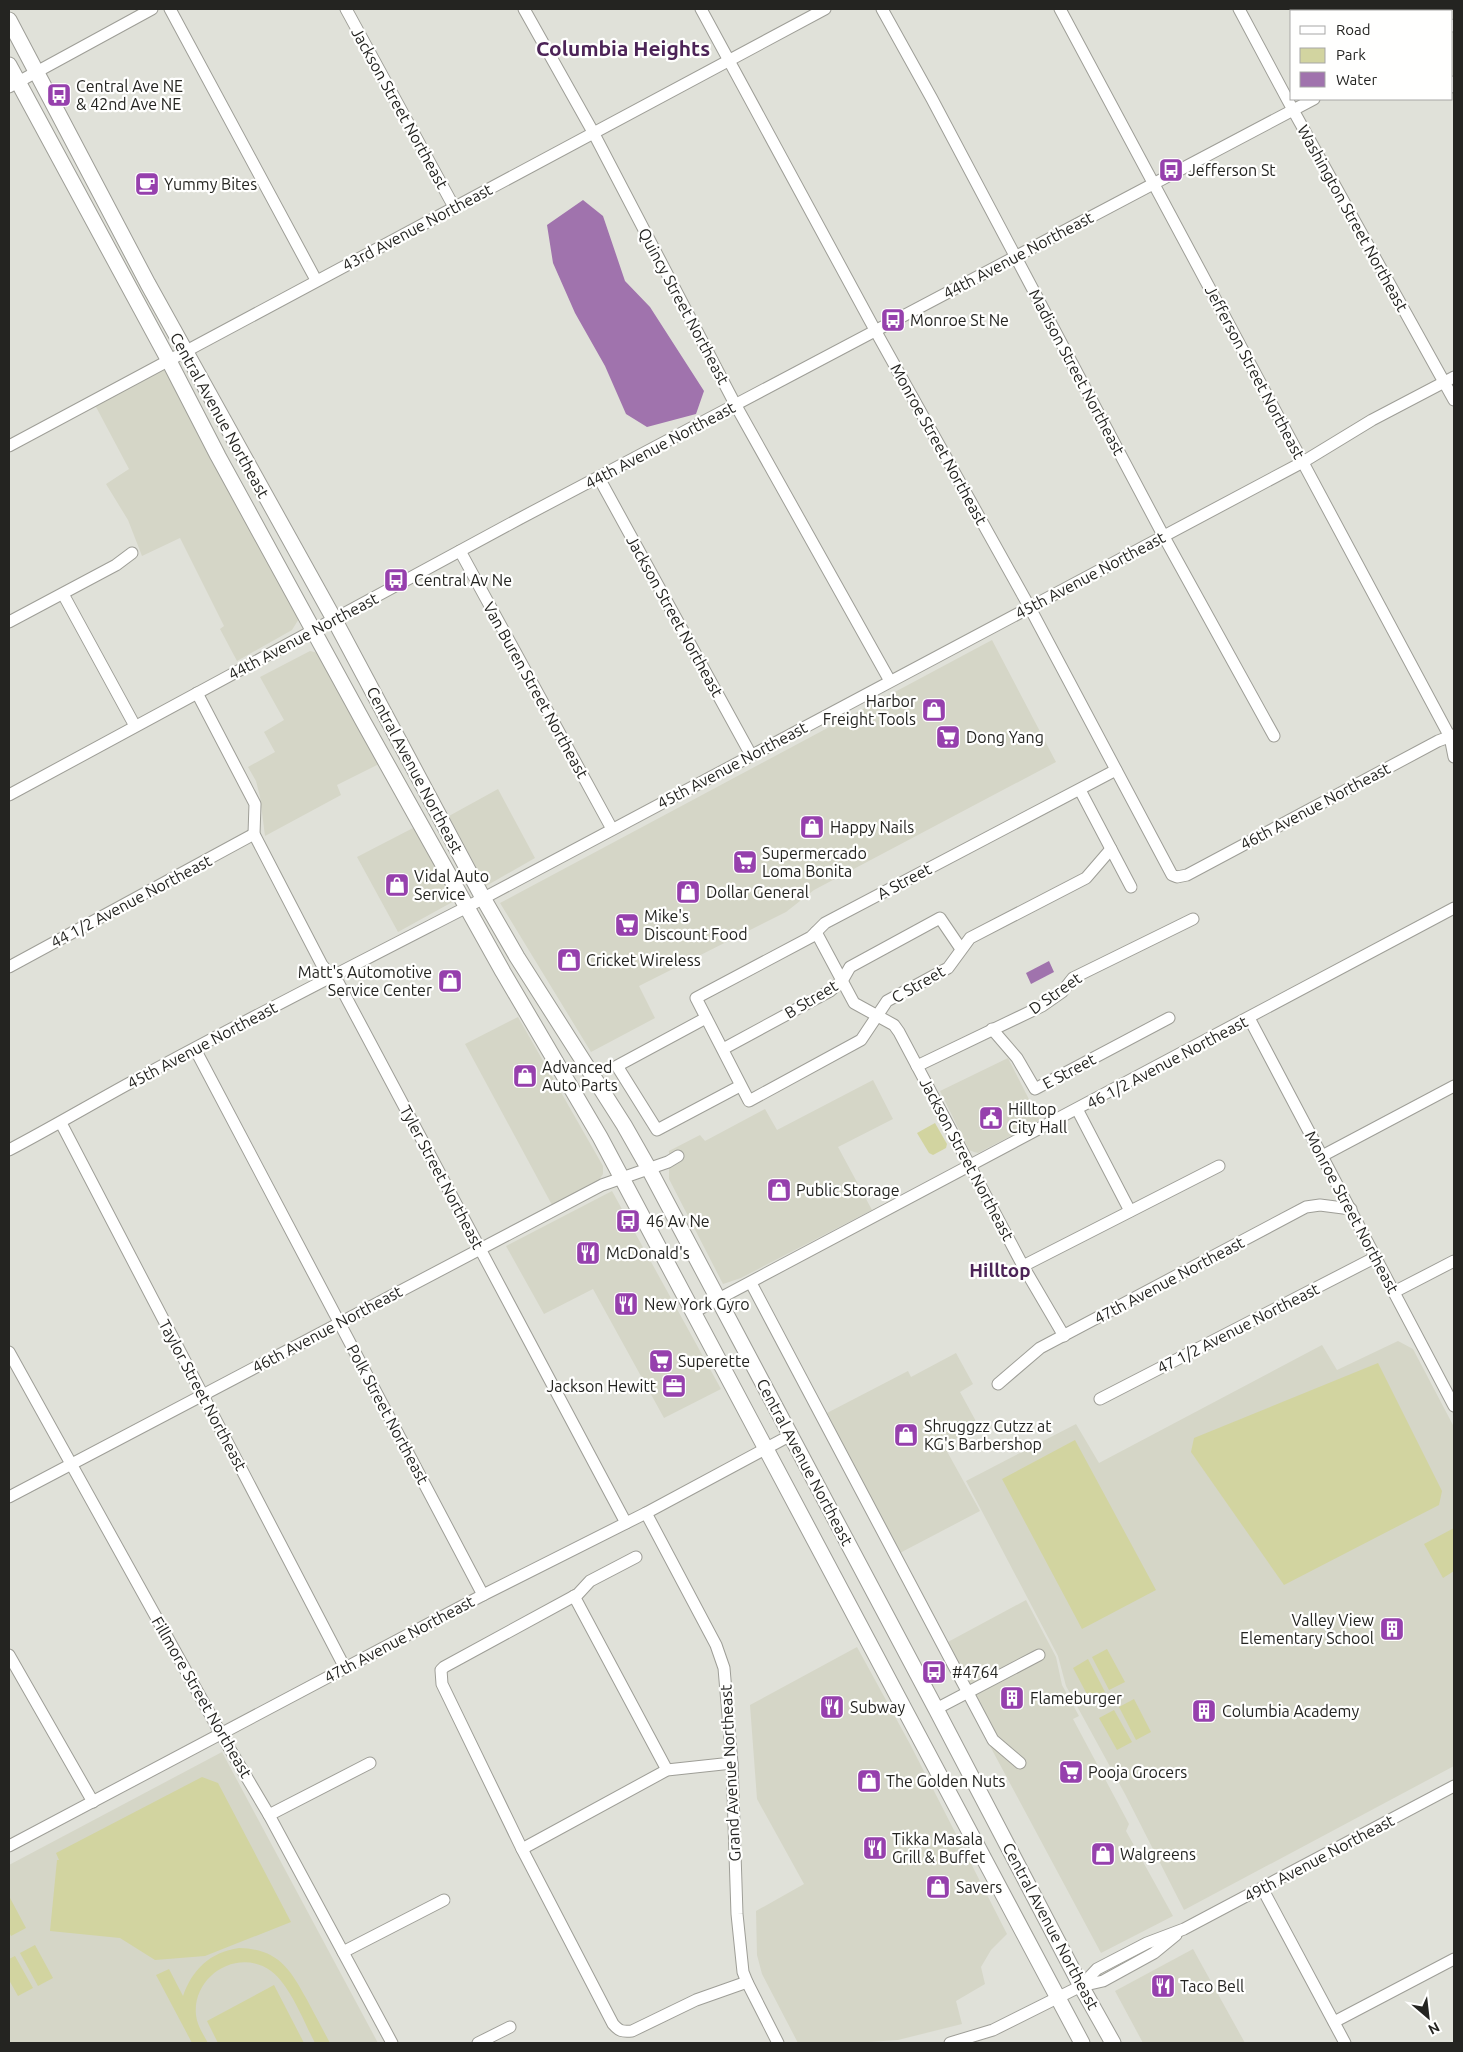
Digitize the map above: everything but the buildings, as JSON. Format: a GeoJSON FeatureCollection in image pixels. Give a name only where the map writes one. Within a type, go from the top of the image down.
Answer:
{"type":"FeatureCollection","features":[{"type":"Feature","properties":{"kind":"main road","name":"Central Avenue Northeast"},"geometry":{"type":"LineString","coordinates":[[9,20],[37,71],[90,177],[334,619],[483,898],[517,957],[649,1169],[719,1298],[1081,1986],[1114,2043]]}},
{"type":"Feature","properties":{"kind":"main road","name":"Central Avenue Northeast"},"geometry":{"type":"LineString","coordinates":[[9,66],[13,84],[168,359],[218,456],[503,972],[577,1096],[622,1178],[1082,2043]]}},
{"type":"Feature","properties":{"kind":"street"},"geometry":{"type":"LineString","coordinates":[[13,84],[152,9]]}},
{"type":"Feature","properties":{"kind":"street"},"geometry":{"type":"LineString","coordinates":[[170,9],[316,280]]}},
{"type":"Feature","properties":{"kind":"street","name":"Jackson Street Northeast"},"geometry":{"type":"LineString","coordinates":[[346,9],[454,207]]}},
{"type":"Feature","properties":{"kind":"street","name":"Quincy Street Northeast"},"geometry":{"type":"LineString","coordinates":[[524,9],[593,132],[735,404],[890,681]]}},
{"type":"Feature","properties":{"kind":"street","name":"Monroe Street Northeast"},"geometry":{"type":"LineString","coordinates":[[701,9],[875,330],[1030,608],[1169,871],[1177,877]]}},
{"type":"Feature","properties":{"kind":"street","name":"43rd Avenue Northeast"},"geometry":{"type":"LineString","coordinates":[[9,446],[168,359],[825,9]]}},
{"type":"Feature","properties":{"kind":"street","name":"Madison Street Northeast"},"geometry":{"type":"LineString","coordinates":[[882,9],[1016,256],[1163,535],[1274,736]]}},
{"type":"Feature","properties":{"kind":"street","name":"Jefferson Street Northeast"},"geometry":{"type":"LineString","coordinates":[[1060,9],[1453,737],[1454,757]]}},
{"type":"Feature","properties":{"kind":"street","name":"Washington Street Northeast"},"geometry":{"type":"LineString","coordinates":[[1239,9],[1293,110],[1450,380],[1454,400]]}},
{"type":"Feature","properties":{"kind":"street","name":"44th Avenue Northeast"},"geometry":{"type":"LineString","coordinates":[[9,795],[460,550],[1312,100]]}},
{"type":"Feature","properties":{"kind":"street","name":"45th Avenue Northeast"},"geometry":{"type":"LineString","coordinates":[[9,1150],[195,1048],[483,898],[1030,608],[1163,535],[1303,462],[1372,420],[1450,380]]}},
{"type":"Feature","properties":{"kind":"street","name":"Jackson Street Northeast"},"geometry":{"type":"LineString","coordinates":[[599,478],[751,755]]}},
{"type":"Feature","properties":{"kind":"street","name":"Van Buren Street Northeast"},"geometry":{"type":"LineString","coordinates":[[460,550],[612,828]]}},
{"type":"Feature","properties":{"kind":"street"},"geometry":{"type":"LineString","coordinates":[[9,622],[116,565],[132,553]]}},
{"type":"Feature","properties":{"kind":"street"},"geometry":{"type":"LineString","coordinates":[[62,594],[136,726]]}},
{"type":"Feature","properties":{"kind":"street"},"geometry":{"type":"LineString","coordinates":[[197,693],[255,804],[254,834]]}},
{"type":"Feature","properties":{"kind":"street","name":"46th Avenue Northeast"},"geometry":{"type":"LineString","coordinates":[[1177,877],[1187,876],[1438,741],[1453,737]]}},
{"type":"Feature","properties":{"kind":"street","name":"A Street"},"geometry":{"type":"LineString","coordinates":[[706,1018],[696,998],[811,937],[825,923],[1116,770]]}},
{"type":"Feature","properties":{"kind":"street"},"geometry":{"type":"LineString","coordinates":[[1080,790],[1131,888]]}},
{"type":"Feature","properties":{"kind":"street","name":"44 1/2 Avenue Northeast"},"geometry":{"type":"LineString","coordinates":[[9,968],[254,834]]}},
{"type":"Feature","properties":{"kind":"street","name":"Tyler Street Northeast"},"geometry":{"type":"LineString","coordinates":[[254,834],[322,965],[339,984],[626,1523]]}},
{"type":"Feature","properties":{"kind":"street","name":"C Street"},"geometry":{"type":"LineString","coordinates":[[740,1086],[749,1101],[861,1040],[888,1001],[948,968],[970,938],[1086,878],[1111,849]]}},
{"type":"Feature","properties":{"kind":"street","name":"46 1/2 Avenue Northeast"},"geometry":{"type":"LineString","coordinates":[[694,1312],[1454,908]]}},
{"type":"Feature","properties":{"kind":"street","name":"B Street"},"geometry":{"type":"LineString","coordinates":[[723,1049],[830,990],[842,981],[850,967],[940,918],[961,949]]}},
{"type":"Feature","properties":{"kind":"street","name":"D Street"},"geometry":{"type":"LineString","coordinates":[[917,1066],[1042,1006],[1062,992],[1073,978],[1193,919]]}},
{"type":"Feature","properties":{"kind":"street","name":"Jackson Street Northeast"},"geometry":{"type":"LineString","coordinates":[[816,932],[854,1003],[894,1025],[971,1165],[1023,1266],[1064,1336]]}},
{"type":"Feature","properties":{"kind":"street"},"geometry":{"type":"LineString","coordinates":[[706,1018],[740,1086],[658,1130],[617,1066],[706,1018]]}},
{"type":"Feature","properties":{"kind":"street","name":"E Street"},"geometry":{"type":"LineString","coordinates":[[992,1029],[1017,1058],[1035,1089],[1169,1018]]}},
{"type":"Feature","properties":{"kind":"street","name":"Monroe Street Northeast"},"geometry":{"type":"LineString","coordinates":[[1249,1018],[1454,1406]]}},
{"type":"Feature","properties":{"kind":"street","name":"Polk Street Northeast"},"geometry":{"type":"LineString","coordinates":[[195,1048],[483,1595]]}},
{"type":"Feature","properties":{"kind":"street"},"geometry":{"type":"LineString","coordinates":[[1322,1156],[1454,1086]]}},
{"type":"Feature","properties":{"kind":"street"},"geometry":{"type":"LineString","coordinates":[[1077,1109],[1130,1211]]}},
{"type":"Feature","properties":{"kind":"street","name":"Taylor Street Northeast"},"geometry":{"type":"LineString","coordinates":[[61,1123],[345,1668]]}},
{"type":"Feature","properties":{"kind":"street","name":"46th Avenue Northeast"},"geometry":{"type":"LineString","coordinates":[[9,1497],[602,1185],[668,1162],[678,1156]]}},
{"type":"Feature","properties":{"kind":"street"},"geometry":{"type":"LineString","coordinates":[[1023,1266],[1219,1166]]}},
{"type":"Feature","properties":{"kind":"street","name":"47th Avenue Northeast"},"geometry":{"type":"LineString","coordinates":[[998,1384],[1040,1348],[1306,1207],[1320,1205],[1351,1209]]}},
{"type":"Feature","properties":{"kind":"street","name":"47 1/2 Avenue Northeast"},"geometry":{"type":"LineString","coordinates":[[1100,1399],[1376,1257]]}},
{"type":"Feature","properties":{"kind":"street"},"geometry":{"type":"LineString","coordinates":[[1394,1292],[1454,1261]]}},
{"type":"Feature","properties":{"kind":"street"},"geometry":{"type":"LineString","coordinates":[[751,1282],[993,1740],[1020,1764]]}},
{"type":"Feature","properties":{"kind":"street","name":"Fillmore Street Northeast"},"geometry":{"type":"LineString","coordinates":[[9,1352],[220,1734],[269,1815],[392,2043]]}},
{"type":"Feature","properties":{"kind":"street","name":"47th Avenue Northeast"},"geometry":{"type":"LineString","coordinates":[[9,1846],[483,1595],[646,1513],[791,1435]]}},
{"type":"Feature","properties":{"kind":"street","name":"Grand Avenue Northeast"},"geometry":{"type":"LineString","coordinates":[[646,1513],[716,1645],[724,1668],[732,1763],[737,1914],[741,1952],[747,1982],[778,2043]]}},
{"type":"Feature","properties":{"kind":"street"},"geometry":{"type":"LineString","coordinates":[[636,1557],[590,1581],[574,1596],[461,1657],[441,1670],[445,1691],[522,1849],[612,2024],[618,2030],[623,2032],[632,2031],[696,2000],[747,1982]]}},
{"type":"Feature","properties":{"kind":"street"},"geometry":{"type":"LineString","coordinates":[[574,1596],[667,1770]]}},
{"type":"Feature","properties":{"kind":"street"},"geometry":{"type":"LineString","coordinates":[[9,1655],[93,1802]]}},
{"type":"Feature","properties":{"kind":"street"},"geometry":{"type":"LineString","coordinates":[[936,1709],[1039,1655]]}},
{"type":"Feature","properties":{"kind":"street"},"geometry":{"type":"LineString","coordinates":[[269,1815],[370,1763]]}},
{"type":"Feature","properties":{"kind":"street"},"geometry":{"type":"LineString","coordinates":[[522,1849],[667,1770],[732,1763]]}},
{"type":"Feature","properties":{"kind":"street","name":"49th Avenue Northeast"},"geometry":{"type":"LineString","coordinates":[[950,2043],[993,2030],[1081,1986],[1103,1981],[1154,1953],[1184,1929],[1454,1786]]}},
{"type":"Feature","properties":{"kind":"street"},"geometry":{"type":"LineString","coordinates":[[1262,1888],[1345,2043]]}},
{"type":"Feature","properties":{"kind":"street"},"geometry":{"type":"LineString","coordinates":[[343,1952],[444,1900]]}},
{"type":"Feature","properties":{"kind":"street"},"geometry":{"type":"LineString","coordinates":[[1334,2022],[1454,1959]]}},
{"type":"Feature","properties":{"kind":"street"},"geometry":{"type":"LineString","coordinates":[[478,2043],[510,2027]]}},
{"type":"Feature","properties":{"kind":"shaded area"},"geometry":{"type":"Polygon","coordinates":[[[163,369],[169,374],[300,617],[292,630],[237,661],[220,629],[224,626],[180,538],[142,556],[128,520],[106,484],[129,469],[95,405],[163,369]]]}},
{"type":"Feature","properties":{"kind":"shaded area"},"geometry":{"type":"Polygon","coordinates":[[[992,640],[1056,762],[814,890],[786,912],[639,986],[655,1018],[591,1052],[500,903],[992,640]]]}},
{"type":"Feature","properties":{"kind":"shaded area"},"geometry":{"type":"Polygon","coordinates":[[[310,651],[319,653],[381,763],[337,785],[341,795],[265,836],[260,797],[256,781],[248,767],[275,752],[264,732],[284,720],[260,677],[310,651]]]}},
{"type":"Feature","properties":{"kind":"shaded area"},"geometry":{"type":"Polygon","coordinates":[[[498,789],[535,858],[486,886],[449,816],[498,789]]]}},
{"type":"Feature","properties":{"kind":"shaded area"},"geometry":{"type":"Polygon","coordinates":[[[415,827],[456,900],[398,932],[357,857],[415,827]]]}},
{"type":"Feature","properties":{"kind":"shaded area"},"geometry":{"type":"Polygon","coordinates":[[[518,1017],[603,1166],[603,1174],[599,1180],[552,1205],[465,1044],[518,1017]]]}},
{"type":"Feature","properties":{"kind":"shaded area"},"geometry":{"type":"Polygon","coordinates":[[[1008,1058],[1040,1121],[978,1153],[974,1152],[969,1150],[940,1091],[1008,1058]]]}},
{"type":"Feature","properties":{"kind":"shaded area"},"geometry":{"type":"Polygon","coordinates":[[[873,1080],[893,1119],[838,1147],[872,1210],[741,1278],[723,1284],[669,1179],[669,1151],[700,1135],[705,1141],[765,1109],[777,1130],[873,1080]]]}},
{"type":"Feature","properties":{"kind":"shaded area"},"geometry":{"type":"Polygon","coordinates":[[[612,1191],[721,1389],[664,1418],[593,1289],[544,1314],[506,1246],[612,1191]]]}},
{"type":"Feature","properties":{"kind":"shaded area"},"geometry":{"type":"Polygon","coordinates":[[[1398,1341],[1413,1349],[1454,1427],[1454,1766],[1184,1910],[1125,1794],[1066,1686],[1058,1656],[966,1481],[1076,1424],[1099,1463],[1322,1345],[1337,1370],[1398,1341]]]}},
{"type":"Feature","properties":{"kind":"shaded area"},"geometry":{"type":"Polygon","coordinates":[[[956,1353],[973,1384],[960,1392],[978,1425],[944,1446],[980,1511],[898,1554],[827,1413],[908,1371],[911,1377],[956,1353]]]}},
{"type":"Feature","properties":{"kind":"shaded area"},"geometry":{"type":"Polygon","coordinates":[[[1026,1600],[1056,1657],[1062,1685],[1079,1716],[1073,1719],[1129,1824],[1126,1831],[1173,1916],[1101,1953],[968,1705],[946,1643],[1026,1600]]]}},
{"type":"Feature","properties":{"kind":"shaded area"},"geometry":{"type":"Polygon","coordinates":[[[857,1647],[910,1744],[1007,1934],[991,1950],[981,1967],[985,1984],[956,2001],[962,2024],[898,2040],[854,2043],[798,2043],[762,1974],[757,1955],[756,1911],[804,1884],[757,1799],[750,1705],[857,1647]]]}},
{"type":"Feature","properties":{"kind":"shaded area"},"geometry":{"type":"Polygon","coordinates":[[[222,1752],[378,2043],[9,2043],[9,1865],[222,1752]]]}},
{"type":"Feature","properties":{"kind":"shaded area"},"geometry":{"type":"Polygon","coordinates":[[[1193,1949],[1245,2043],[1143,2043],[1115,1991],[1193,1949]]]}},
{"type":"Feature","properties":{"kind":"green space"},"geometry":{"type":"Polygon","coordinates":[[[935,1123],[947,1144],[946,1148],[933,1155],[929,1153],[917,1133],[935,1123]]]}},
{"type":"Feature","properties":{"kind":"green space"},"geometry":{"type":"Polygon","coordinates":[[[1378,1363],[1442,1491],[1439,1505],[1284,1585],[1191,1452],[1194,1438],[1378,1363]]]}},
{"type":"Feature","properties":{"kind":"green space"},"geometry":{"type":"Polygon","coordinates":[[[1075,1440],[1156,1590],[1082,1629],[1002,1479],[1075,1440]]]}},
{"type":"Feature","properties":{"kind":"green space"},"geometry":{"type":"Polygon","coordinates":[[[1454,1528],[1454,1571],[1443,1578],[1424,1544],[1454,1528]]]}},
{"type":"Feature","properties":{"kind":"green space"},"geometry":{"type":"Polygon","coordinates":[[[1107,1649],[1125,1682],[1109,1690],[1092,1657],[1107,1649]]]}},
{"type":"Feature","properties":{"kind":"green space"},"geometry":{"type":"Polygon","coordinates":[[[1088,1659],[1105,1692],[1090,1700],[1073,1668],[1088,1659]]]}},
{"type":"Feature","properties":{"kind":"green space"},"geometry":{"type":"Polygon","coordinates":[[[1134,1699],[1151,1732],[1136,1740],[1119,1707],[1134,1699]]]}},
{"type":"Feature","properties":{"kind":"green space"},"geometry":{"type":"Polygon","coordinates":[[[1114,1710],[1132,1742],[1117,1750],[1099,1718],[1114,1710]]]}},
{"type":"Feature","properties":{"kind":"green space"},"geometry":{"type":"Polygon","coordinates":[[[202,1777],[218,1783],[291,1922],[205,1956],[155,1960],[120,1938],[50,1931],[57,1860],[59,1860],[56,1853],[202,1777]]]}},
{"type":"Feature","properties":{"kind":"green space"},"geometry":{"type":"Polygon","coordinates":[[[9,1896],[26,1928],[11,1936],[9,1932],[9,1896]]]}},
{"type":"Feature","properties":{"kind":"green space"},"geometry":{"type":"Polygon","coordinates":[[[35,1945],[53,1978],[38,1986],[20,1953],[35,1945]]]}},
{"type":"Feature","properties":{"kind":"green space"},"geometry":{"type":"Polygon","coordinates":[[[239,1948],[263,1952],[272,1956],[287,1969],[300,1987],[330,2043],[315,2043],[290,1994],[278,1977],[258,1964],[245,1962],[232,1964],[220,1969],[201,1988],[197,2001],[196,2015],[199,2026],[208,2043],[192,2043],[156,1975],[169,1969],[183,1996],[191,1978],[203,1964],[219,1954],[239,1948]]]}},
{"type":"Feature","properties":{"kind":"green space"},"geometry":{"type":"Polygon","coordinates":[[[15,1956],[33,1988],[18,1996],[9,1980],[9,1959],[15,1956]]]}},
{"type":"Feature","properties":{"kind":"green space"},"geometry":{"type":"Polygon","coordinates":[[[274,1985],[304,2043],[218,2043],[207,2021],[274,1985]]]}},
{"type":"Feature","properties":{"kind":"water"},"geometry":{"type":"Polygon","coordinates":[[[583,200],[603,216],[625,281],[650,307],[704,391],[696,414],[647,427],[626,414],[605,366],[575,313],[553,263],[547,225],[583,200]]]}},
{"type":"Feature","properties":{"kind":"water"},"geometry":{"type":"Polygon","coordinates":[[[1049,961],[1054,972],[1031,984],[1026,973],[1049,961]]]}},
{"type":"Feature","properties":{"kind":"place","name":"Central Ave NE & 42nd Ave NE"},"geometry":{"type":"Point","coordinates":[59,95]}},
{"type":"Feature","properties":{"kind":"place","name":"Jefferson St"},"geometry":{"type":"Point","coordinates":[1171,170]}},
{"type":"Feature","properties":{"kind":"place","name":"Yummy Bites"},"geometry":{"type":"Point","coordinates":[147,184]}},
{"type":"Feature","properties":{"kind":"place","name":"Monroe St Ne"},"geometry":{"type":"Point","coordinates":[893,320]}},
{"type":"Feature","properties":{"kind":"place","name":"Central Av Ne"},"geometry":{"type":"Point","coordinates":[396,580]}},
{"type":"Feature","properties":{"kind":"place","name":"Harbor Freight Tools"},"geometry":{"type":"Point","coordinates":[934,710]}},
{"type":"Feature","properties":{"kind":"place","name":"Dong Yang"},"geometry":{"type":"Point","coordinates":[948,737]}},
{"type":"Feature","properties":{"kind":"place","name":"Happy Nails"},"geometry":{"type":"Point","coordinates":[812,827]}},
{"type":"Feature","properties":{"kind":"place","name":"Supermercado Loma Bonita"},"geometry":{"type":"Point","coordinates":[745,862]}},
{"type":"Feature","properties":{"kind":"place","name":"Vidal Auto Service"},"geometry":{"type":"Point","coordinates":[397,885]}},
{"type":"Feature","properties":{"kind":"place","name":"Dollar General"},"geometry":{"type":"Point","coordinates":[688,892]}},
{"type":"Feature","properties":{"kind":"place","name":"Mike's Discount Food"},"geometry":{"type":"Point","coordinates":[627,925]}},
{"type":"Feature","properties":{"kind":"place","name":"Cricket Wireless"},"geometry":{"type":"Point","coordinates":[569,960]}},
{"type":"Feature","properties":{"kind":"place","name":"Matt's Automotive Service Center"},"geometry":{"type":"Point","coordinates":[450,981]}},
{"type":"Feature","properties":{"kind":"place","name":"Advanced Auto Parts"},"geometry":{"type":"Point","coordinates":[525,1076]}},
{"type":"Feature","properties":{"kind":"place","name":"Hilltop City Hall"},"geometry":{"type":"Point","coordinates":[991,1118]}},
{"type":"Feature","properties":{"kind":"place","name":"Public Storage"},"geometry":{"type":"Point","coordinates":[779,1190]}},
{"type":"Feature","properties":{"kind":"place","name":"46 Av Ne"},"geometry":{"type":"Point","coordinates":[628,1221]}},
{"type":"Feature","properties":{"kind":"place","name":"McDonald's"},"geometry":{"type":"Point","coordinates":[588,1253]}},
{"type":"Feature","properties":{"kind":"place","name":"New York Gyro"},"geometry":{"type":"Point","coordinates":[626,1304]}},
{"type":"Feature","properties":{"kind":"place","name":"Superette"},"geometry":{"type":"Point","coordinates":[661,1361]}},
{"type":"Feature","properties":{"kind":"place","name":"Jackson Hewitt"},"geometry":{"type":"Point","coordinates":[674,1386]}},
{"type":"Feature","properties":{"kind":"place","name":"Shruggzz Cutzz at KG's Barbershop"},"geometry":{"type":"Point","coordinates":[906,1435]}},
{"type":"Feature","properties":{"kind":"place","name":"Valley View Elementary School"},"geometry":{"type":"Point","coordinates":[1392,1629]}},
{"type":"Feature","properties":{"kind":"place","name":"#4764"},"geometry":{"type":"Point","coordinates":[934,1672]}},
{"type":"Feature","properties":{"kind":"place","name":"Flameburger"},"geometry":{"type":"Point","coordinates":[1012,1698]}},
{"type":"Feature","properties":{"kind":"place","name":"Subway"},"geometry":{"type":"Point","coordinates":[832,1707]}},
{"type":"Feature","properties":{"kind":"place","name":"Columbia Academy"},"geometry":{"type":"Point","coordinates":[1204,1711]}},
{"type":"Feature","properties":{"kind":"place","name":"Pooja Grocers"},"geometry":{"type":"Point","coordinates":[1071,1772]}},
{"type":"Feature","properties":{"kind":"place","name":"The Golden Nuts"},"geometry":{"type":"Point","coordinates":[869,1781]}},
{"type":"Feature","properties":{"kind":"place","name":"Tikka Masala Grill & Buffet"},"geometry":{"type":"Point","coordinates":[875,1848]}},
{"type":"Feature","properties":{"kind":"place","name":"Walgreens"},"geometry":{"type":"Point","coordinates":[1103,1854]}},
{"type":"Feature","properties":{"kind":"place","name":"Savers"},"geometry":{"type":"Point","coordinates":[938,1887]}},
{"type":"Feature","properties":{"kind":"place","name":"Taco Bell"},"geometry":{"type":"Point","coordinates":[1163,1986]}},
{"type":"Feature","properties":{"kind":"district","name":"Columbia Heights"},"geometry":{"type":"Point","coordinates":[623,49]}},
{"type":"Feature","properties":{"kind":"district","name":"Hilltop"},"geometry":{"type":"Point","coordinates":[1000,1270]}}]}
